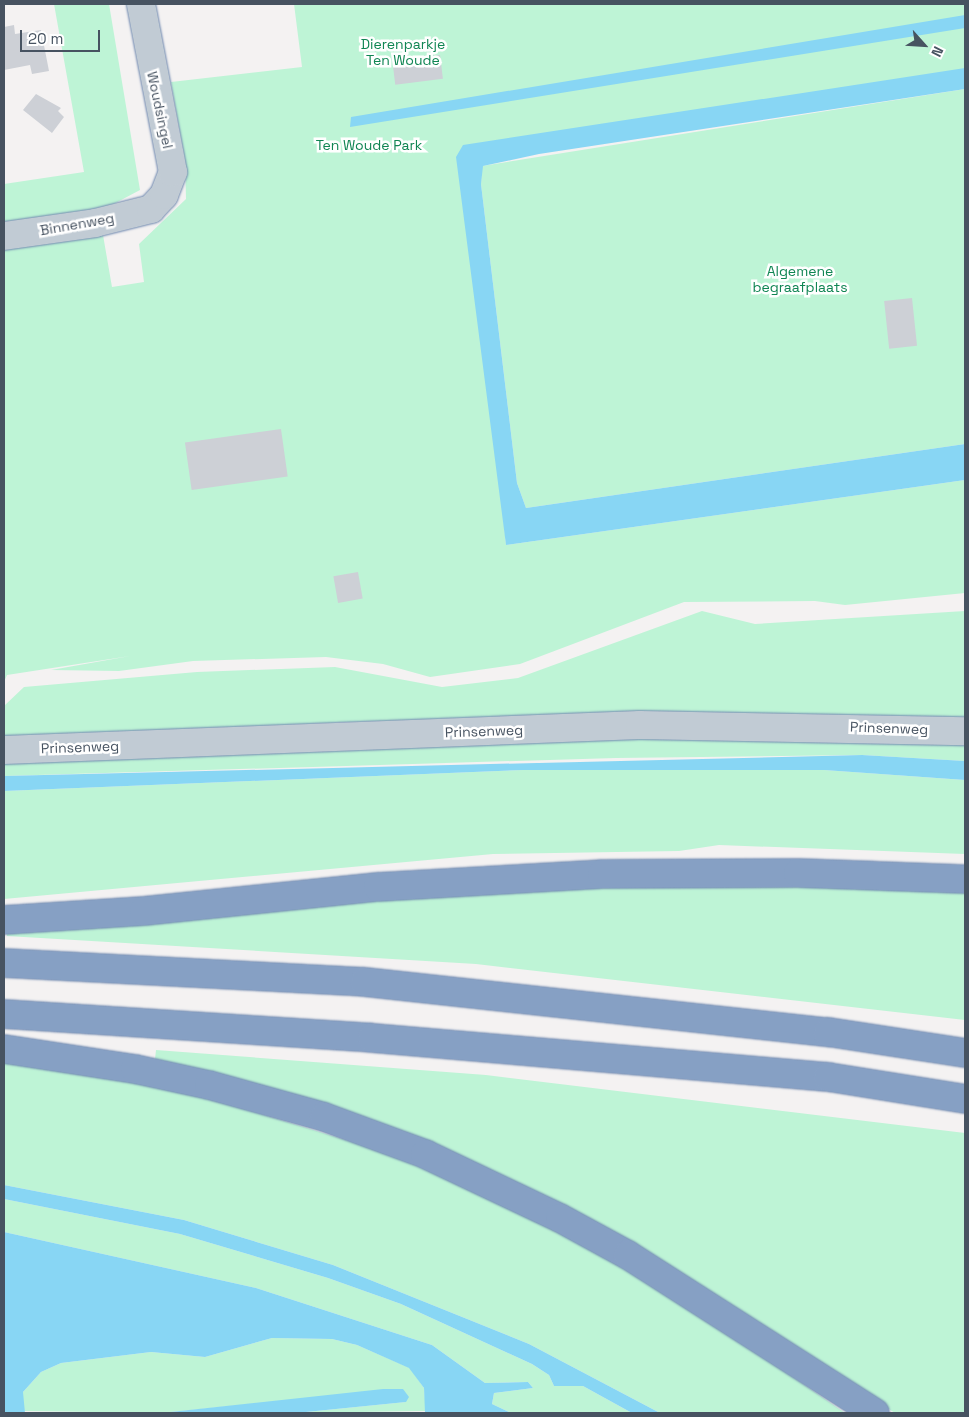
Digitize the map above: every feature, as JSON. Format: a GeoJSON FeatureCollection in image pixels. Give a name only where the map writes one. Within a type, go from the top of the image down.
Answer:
{"type":"FeatureCollection","features":[{"type":"Feature","properties":{"kind":"highway"},"geometry":{"type":"LineString","coordinates":[[4,920],[144,911],[378,887],[593,874],[798,873],[965,879]]}},
{"type":"Feature","properties":{"kind":"highway"},"geometry":{"type":"LineString","coordinates":[[4,963],[365,982],[828,1032],[965,1053]]}},
{"type":"Feature","properties":{"kind":"highway"},"geometry":{"type":"LineString","coordinates":[[4,1014],[382,1039],[828,1077],[965,1099]]}},
{"type":"Feature","properties":{"kind":"highway"},"geometry":{"type":"LineString","coordinates":[[4,1049],[135,1069],[209,1085],[324,1117],[425,1154],[560,1218],[628,1255],[875,1413]]}},
{"type":"Feature","properties":{"kind":"street","name":"Woudsingel"},"geometry":{"type":"LineString","coordinates":[[141,4],[173,172],[164,196],[151,209]]}},
{"type":"Feature","properties":{"kind":"street","name":"Binnenweg"},"geometry":{"type":"LineString","coordinates":[[4,236],[95,223],[151,209]]}},
{"type":"Feature","properties":{"kind":"street","name":"Prinsenweg"},"geometry":{"type":"LineString","coordinates":[[4,750],[640,725],[965,731]]}},
{"type":"Feature","properties":{"kind":"green space"},"geometry":{"type":"Polygon","coordinates":[[[54,4],[109,4],[140,190],[106,208],[4,222],[4,184],[84,172],[54,4]]]}},
{"type":"Feature","properties":{"kind":"green space"},"geometry":{"type":"Polygon","coordinates":[[[294,4],[965,4],[965,79],[468,156],[506,545],[965,480],[965,593],[845,605],[815,601],[684,602],[520,664],[430,677],[383,664],[326,657],[193,661],[119,671],[51,670],[130,656],[7,675],[4,682],[4,247],[92,233],[103,235],[112,287],[144,282],[139,244],[186,199],[185,160],[171,82],[302,67],[294,4]]]}},
{"type":"Feature","properties":{"kind":"green space","name":"Algemene begraafplaats"},"geometry":{"type":"Polygon","coordinates":[[[965,89],[965,444],[526,508],[517,483],[481,184],[482,166],[965,89]]]}},
{"type":"Feature","properties":{"kind":"green space"},"geometry":{"type":"Polygon","coordinates":[[[702,611],[755,624],[965,611],[965,721],[640,717],[348,722],[4,739],[4,706],[24,687],[197,672],[335,667],[442,687],[518,678],[702,611]]]}},
{"type":"Feature","properties":{"kind":"green space"},"geometry":{"type":"Polygon","coordinates":[[[646,736],[965,740],[965,761],[862,755],[616,758],[4,776],[4,761],[646,736]]]}},
{"type":"Feature","properties":{"kind":"green space"},"geometry":{"type":"Polygon","coordinates":[[[523,770],[824,770],[965,780],[965,854],[719,845],[679,851],[493,854],[4,899],[4,791],[523,770]]]}},
{"type":"Feature","properties":{"kind":"green space"},"geometry":{"type":"Polygon","coordinates":[[[602,883],[965,889],[965,1020],[476,964],[7,936],[7,928],[602,883]]]}},
{"type":"Feature","properties":{"kind":"green space"},"geometry":{"type":"Polygon","coordinates":[[[156,1050],[486,1075],[965,1133],[965,1413],[895,1413],[805,1356],[277,1090],[155,1059],[156,1050]]]}},
{"type":"Feature","properties":{"kind":"green space"},"geometry":{"type":"Polygon","coordinates":[[[4,1061],[94,1074],[212,1099],[385,1152],[526,1213],[686,1303],[845,1413],[660,1413],[529,1344],[333,1265],[184,1220],[4,1185],[4,1061]]]}},
{"type":"Feature","properties":{"kind":"green space"},"geometry":{"type":"Polygon","coordinates":[[[4,1199],[180,1234],[328,1278],[401,1304],[532,1364],[549,1375],[554,1386],[583,1386],[632,1413],[511,1413],[492,1404],[494,1393],[533,1388],[528,1382],[485,1383],[432,1345],[256,1288],[4,1232],[4,1199]]]}},
{"type":"Feature","properties":{"kind":"green space"},"geometry":{"type":"Polygon","coordinates":[[[272,1338],[332,1339],[357,1345],[410,1368],[424,1388],[426,1411],[296,1413],[406,1402],[402,1389],[161,1413],[23,1411],[23,1392],[41,1372],[61,1363],[151,1352],[205,1357],[272,1338]]]}},
{"type":"Feature","properties":{"kind":"water"},"geometry":{"type":"Polygon","coordinates":[[[965,15],[965,28],[350,127],[351,117],[965,15]]]}},
{"type":"Feature","properties":{"kind":"water"},"geometry":{"type":"Polygon","coordinates":[[[965,68],[965,89],[539,154],[483,166],[481,184],[517,483],[526,508],[965,444],[965,480],[506,545],[456,157],[463,145],[965,68]]]}},
{"type":"Feature","properties":{"kind":"water"},"geometry":{"type":"Polygon","coordinates":[[[862,755],[965,761],[965,780],[824,770],[523,770],[4,791],[4,776],[862,755]]]}},
{"type":"Feature","properties":{"kind":"water"},"geometry":{"type":"Polygon","coordinates":[[[4,1185],[184,1220],[333,1265],[529,1344],[660,1413],[632,1413],[583,1386],[554,1386],[549,1375],[532,1364],[401,1304],[328,1278],[180,1234],[4,1199],[4,1185]]]}},
{"type":"Feature","properties":{"kind":"water"},"geometry":{"type":"Polygon","coordinates":[[[4,1232],[256,1288],[432,1345],[485,1383],[528,1382],[533,1388],[494,1393],[492,1404],[511,1413],[425,1413],[424,1388],[409,1368],[357,1345],[332,1339],[272,1338],[205,1357],[151,1352],[61,1363],[41,1372],[23,1392],[25,1413],[4,1413],[4,1232]]]}},
{"type":"Feature","properties":{"kind":"water"},"geometry":{"type":"Polygon","coordinates":[[[383,1389],[403,1389],[409,1397],[406,1402],[296,1413],[161,1413],[383,1389]]]}},
{"type":"Feature","properties":{"kind":"building"},"geometry":{"type":"Polygon","coordinates":[[[14,25],[15,34],[41,30],[49,71],[32,74],[30,65],[4,70],[4,27],[14,25]]]}},
{"type":"Feature","properties":{"kind":"building"},"geometry":{"type":"Polygon","coordinates":[[[440,55],[443,79],[395,85],[392,61],[440,55]]]}},
{"type":"Feature","properties":{"kind":"building"},"geometry":{"type":"Polygon","coordinates":[[[36,94],[61,108],[58,111],[64,117],[52,133],[23,110],[36,94]]]}},
{"type":"Feature","properties":{"kind":"building"},"geometry":{"type":"Polygon","coordinates":[[[912,298],[917,346],[889,349],[884,301],[912,298]]]}},
{"type":"Feature","properties":{"kind":"building"},"geometry":{"type":"Polygon","coordinates":[[[281,429],[288,477],[192,490],[185,442],[281,429]]]}},
{"type":"Feature","properties":{"kind":"building"},"geometry":{"type":"Polygon","coordinates":[[[358,572],[363,599],[338,603],[333,576],[358,572]]]}},
{"type":"Feature","properties":{"kind":"park label","name":"Dierenparkje Ten Woude"},"geometry":{"type":"Point","coordinates":[403,52]}},
{"type":"Feature","properties":{"kind":"park label","name":"Ten Woude Park"},"geometry":{"type":"Point","coordinates":[369,145]}}]}
